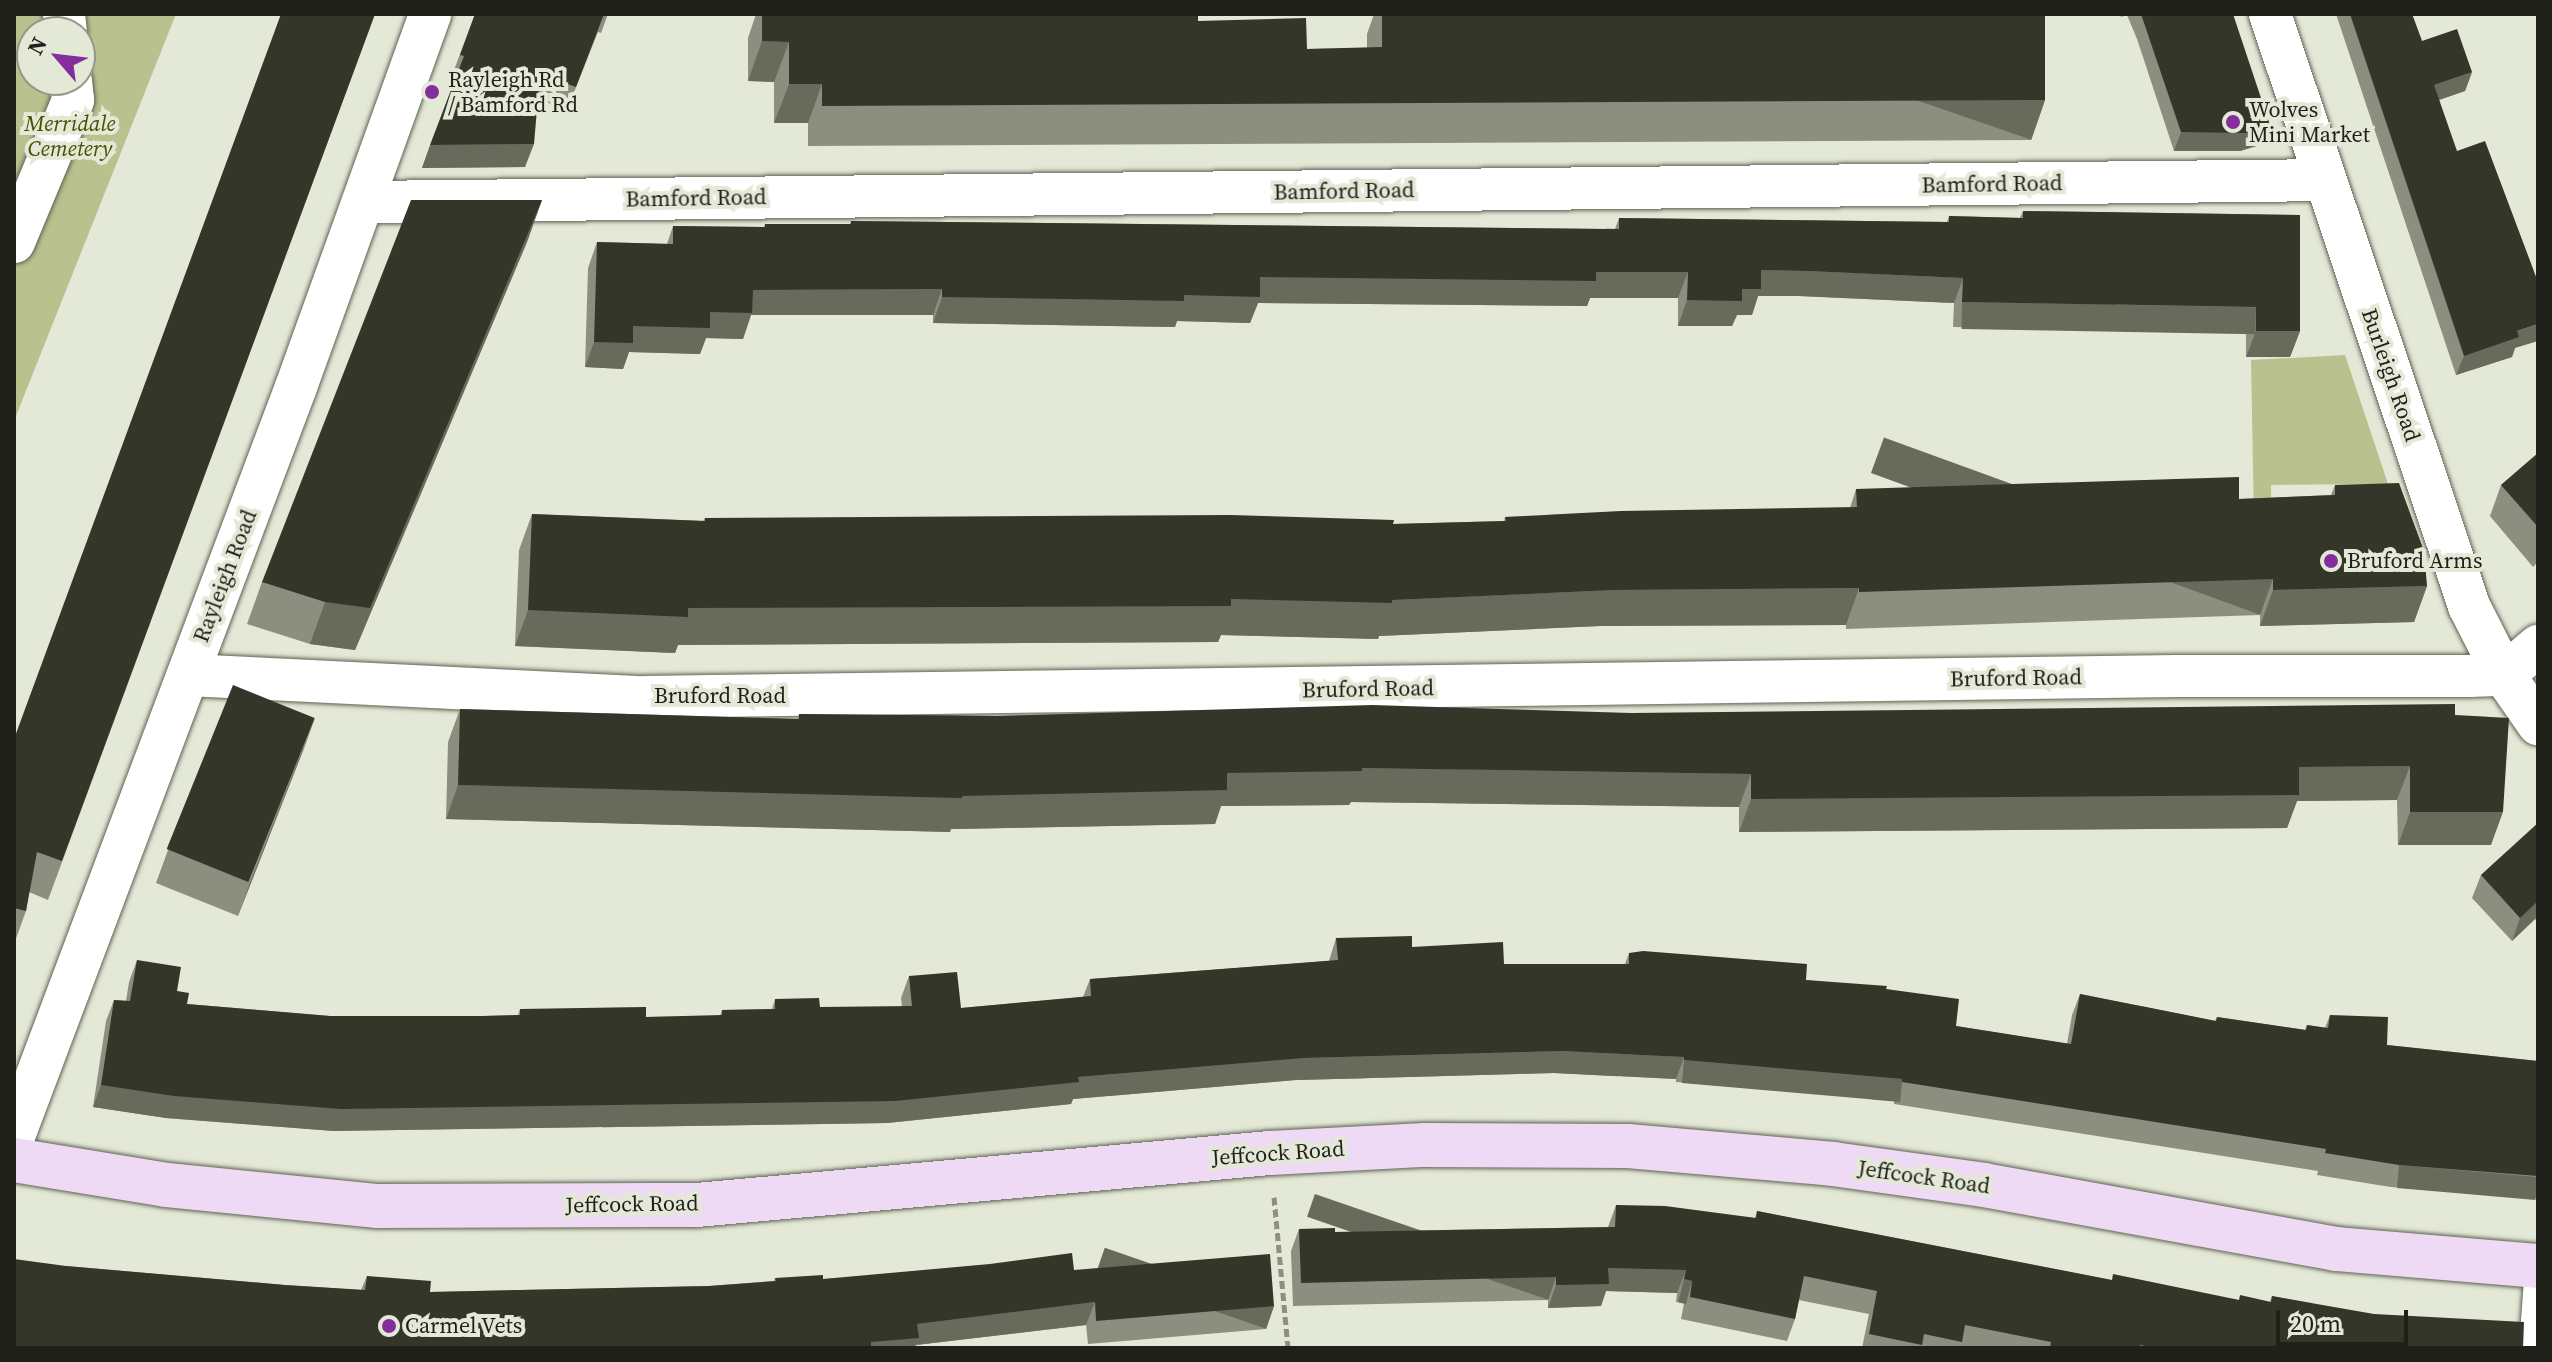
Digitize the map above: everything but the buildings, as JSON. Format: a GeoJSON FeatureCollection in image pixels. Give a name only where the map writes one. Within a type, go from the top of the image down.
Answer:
{"type":"FeatureCollection","features":[{"type":"Feature","properties":{"kind":"street","name":"Rayleigh Road"},"geometry":{"type":"LineString","coordinates":[[14,1136],[188,675],[430,14]]}},
{"type":"Feature","properties":{"kind":"street","name":"Burleigh Road"},"geometry":{"type":"LineString","coordinates":[[2270,14],[2469,606],[2504,675],[2538,724]]}},
{"type":"Feature","properties":{"kind":"street"},"geometry":{"type":"LineString","coordinates":[[14,242],[73,96]]}},
{"type":"Feature","properties":{"kind":"street","name":"Bamford Road"},"geometry":{"type":"LineString","coordinates":[[363,202],[2325,180]]}},
{"type":"Feature","properties":{"kind":"street"},"geometry":{"type":"LineString","coordinates":[[2504,675],[2538,646]]}},
{"type":"Feature","properties":{"kind":"street","name":"Bruford Road"},"geometry":{"type":"LineString","coordinates":[[188,675],[646,697],[2177,676],[2504,675]]}},
{"type":"Feature","properties":{"kind":"street","name":"Jeffcock Road"},"geometry":{"type":"LineString","coordinates":[[14,1160],[167,1185],[378,1206],[697,1205],[1270,1153],[1425,1145],[1552,1145],[1724,1152],[1984,1185],[2336,1249],[2537,1266]]}},
{"type":"Feature","properties":{"kind":"lane"},"geometry":{"type":"LineString","coordinates":[[2530,1348],[2537,1266]]}},
{"type":"Feature","properties":{"kind":"path"},"geometry":{"type":"LineString","coordinates":[[1270,1153],[1288,1348]]}},
{"type":"Feature","properties":{"kind":"green space","name":"Merridale Cemetery"},"geometry":{"type":"Polygon","coordinates":[[[14,14],[176,14],[14,421],[14,14]]]}},
{"type":"Feature","properties":{"kind":"green space"},"geometry":{"type":"Polygon","coordinates":[[[2345,355],[2388,484],[2271,485],[2271,521],[2254,521],[2251,360],[2345,355]]]}},
{"type":"Feature","properties":{"kind":"place","name":"Rayleigh Rd / Bamford Rd"},"geometry":{"type":"Point","coordinates":[432,92]}},
{"type":"Feature","properties":{"kind":"place","name":"Wolves Mini Market"},"geometry":{"type":"Point","coordinates":[2233,122]}},
{"type":"Feature","properties":{"kind":"place","name":"Bruford Arms"},"geometry":{"type":"Point","coordinates":[2331,561]}},
{"type":"Feature","properties":{"kind":"place","name":"Carmel Vets"},"geometry":{"type":"Point","coordinates":[389,1326]}}]}
